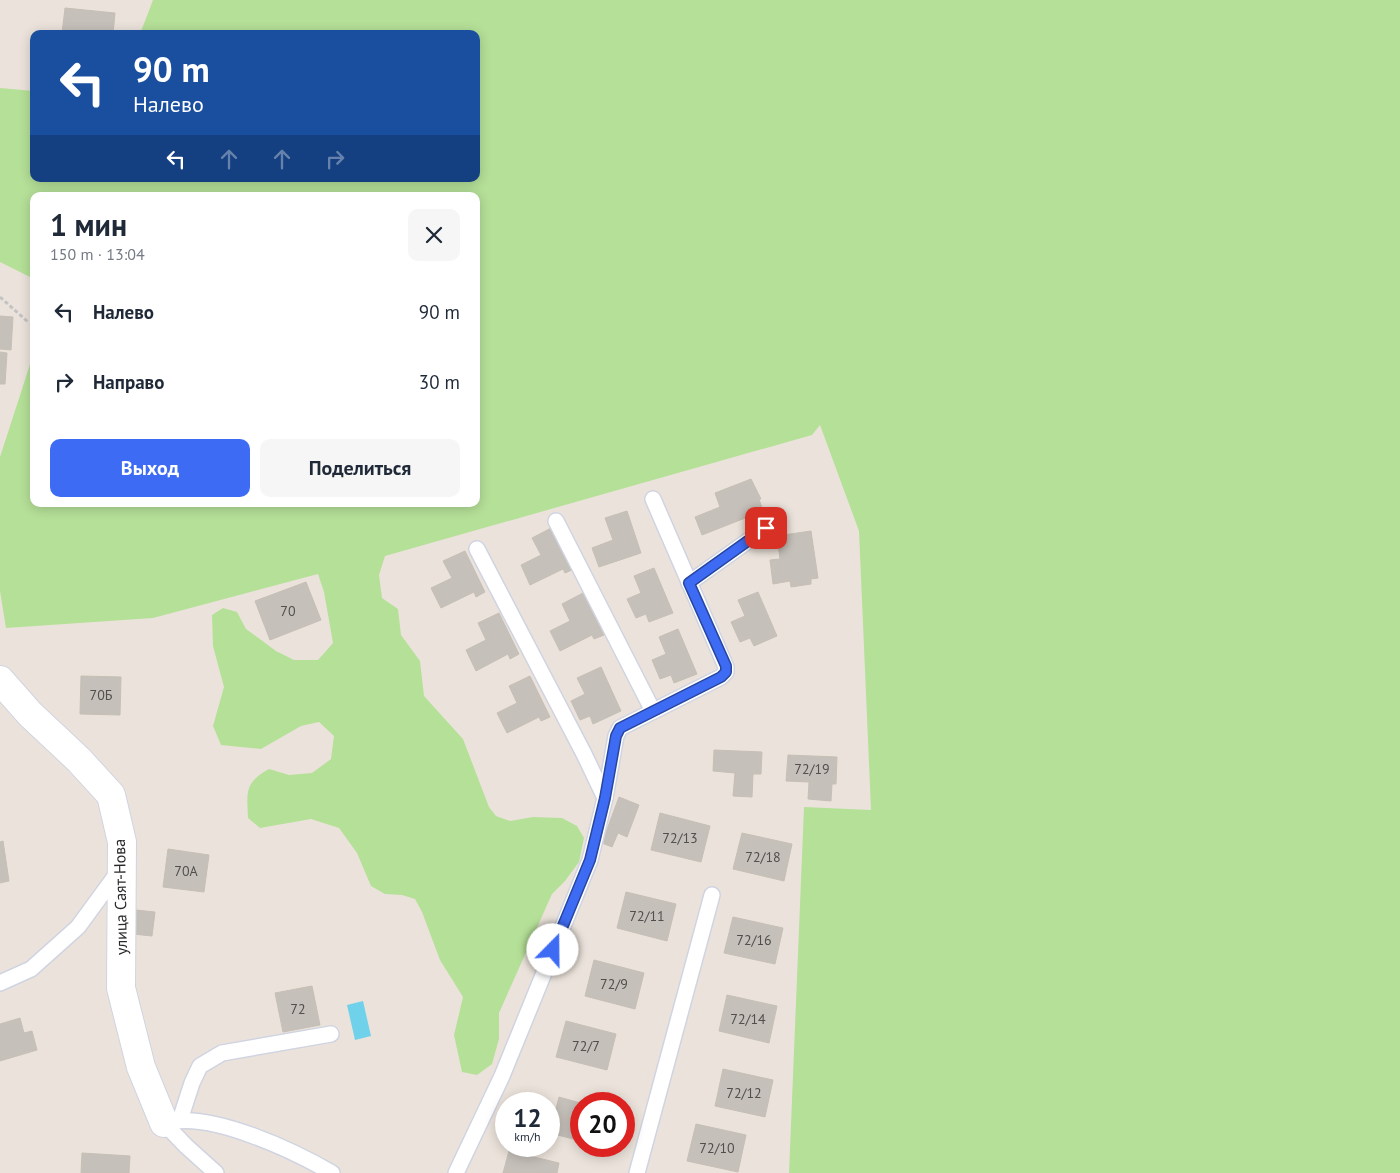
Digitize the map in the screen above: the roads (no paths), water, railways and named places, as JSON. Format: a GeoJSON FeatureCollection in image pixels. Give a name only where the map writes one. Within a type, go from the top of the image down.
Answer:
{"type":"FeatureCollection","features":[{"type":"Feature","properties":{"kind":"street","name":"улица Саят-Нова"},"geometry":{"type":"LineString","coordinates":[[0,680],[30,714],[79,760],[111,795],[122,842],[121,988],[141,1067],[172,1121]]}},
{"type":"Feature","properties":{"kind":"lane"},"geometry":{"type":"LineString","coordinates":[[456,1173],[502,1076],[590,860],[605,798],[616,736],[620,728],[721,677],[726,672],[726,666],[653,499]]}},
{"type":"Feature","properties":{"kind":"lane"},"geometry":{"type":"LineString","coordinates":[[556,520],[653,711]]}},
{"type":"Feature","properties":{"kind":"lane"},"geometry":{"type":"LineString","coordinates":[[689,583],[766,528]]}},
{"type":"Feature","properties":{"kind":"lane"},"geometry":{"type":"LineString","coordinates":[[477,549],[605,798]]}},
{"type":"Feature","properties":{"kind":"lane"},"geometry":{"type":"LineString","coordinates":[[0,983],[31,969],[78,927],[122,868]]}},
{"type":"Feature","properties":{"kind":"lane"},"geometry":{"type":"LineString","coordinates":[[637,1173],[712,895]]}},
{"type":"Feature","properties":{"kind":"lane"},"geometry":{"type":"LineString","coordinates":[[172,1121],[200,1066],[222,1053],[331,1034]]}},
{"type":"Feature","properties":{"kind":"lane"},"geometry":{"type":"LineString","coordinates":[[172,1121],[186,1146],[216,1173]]}},
{"type":"Feature","properties":{"kind":"lane"},"geometry":{"type":"LineString","coordinates":[[172,1121],[224,1126],[256,1137],[332,1173]]}},
{"type":"Feature","properties":{"kind":"water"},"geometry":{"type":"Polygon","coordinates":[[[363,1001],[371,1036],[355,1040],[347,1005],[363,1001]]]}}]}
